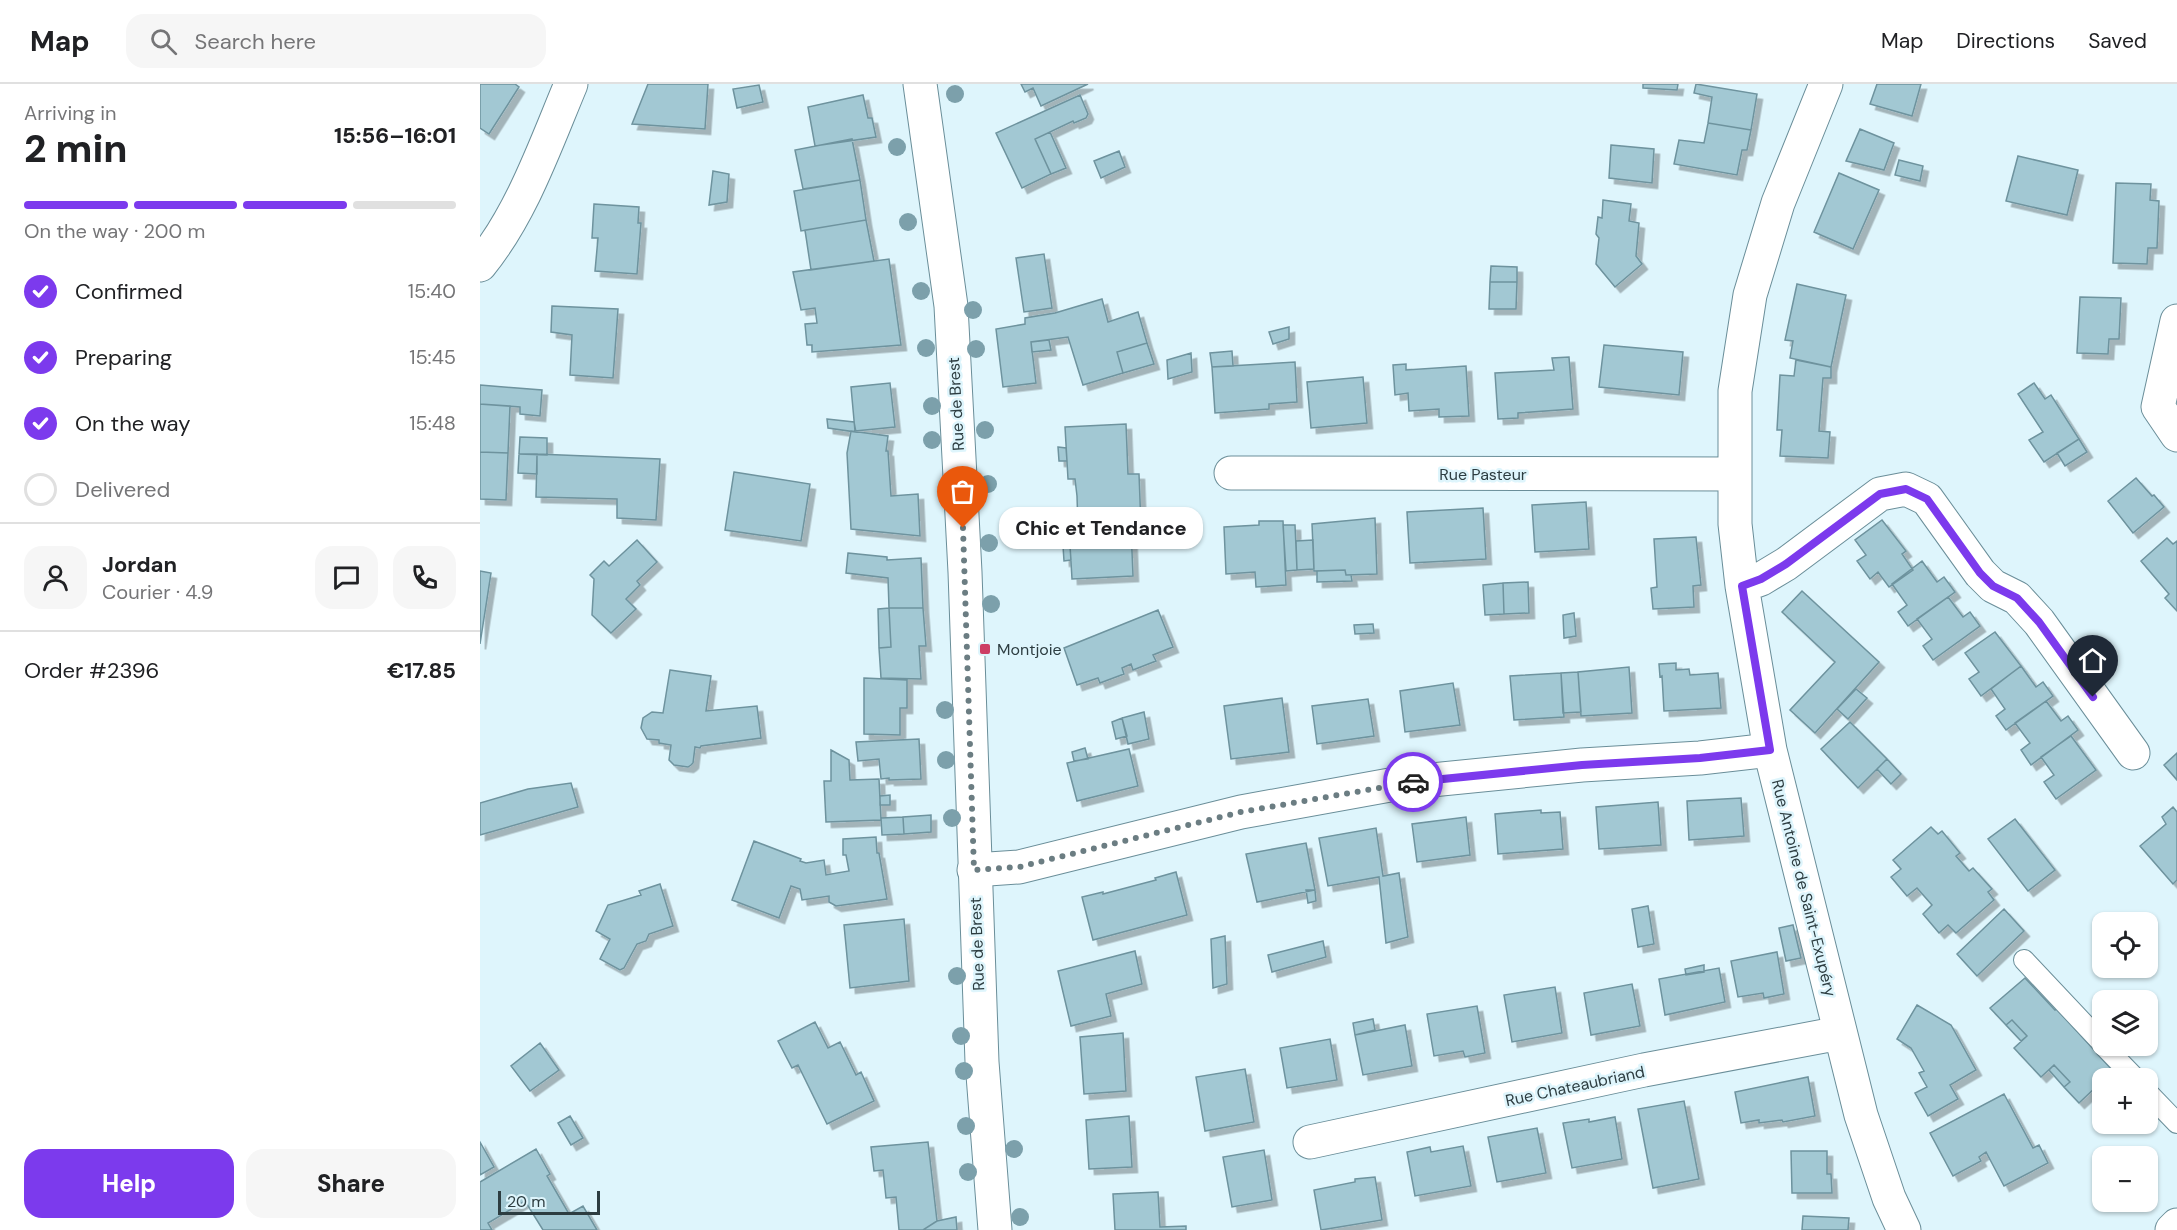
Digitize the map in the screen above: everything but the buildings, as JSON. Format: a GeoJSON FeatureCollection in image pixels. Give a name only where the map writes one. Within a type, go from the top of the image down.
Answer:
{"type":"FeatureCollection","features":[{"type":"Feature","properties":{"kind":"street"},"geometry":{"type":"LineString","coordinates":[[480,265],[498,243],[530,181],[572,84]]}},
{"type":"Feature","properties":{"kind":"street","name":"Rue de Brest"},"geometry":{"type":"LineString","coordinates":[[920,84],[951,306],[965,572],[982,1062],[995,1230]]}},
{"type":"Feature","properties":{"kind":"street","name":"Rue Antoine de Saint-Exupéry"},"geometry":{"type":"LineString","coordinates":[[1826,84],[1778,203],[1750,296],[1736,391],[1735,524],[1742,586],[1770,750],[1861,1115],[1889,1198],[1904,1230]]}},
{"type":"Feature","properties":{"kind":"street"},"geometry":{"type":"LineString","coordinates":[[2177,321],[2158,406],[2177,435]]}},
{"type":"Feature","properties":{"kind":"street","name":"Rue Pasteur"},"geometry":{"type":"LineString","coordinates":[[1231,473],[1736,474]]}},
{"type":"Feature","properties":{"kind":"street"},"geometry":{"type":"LineString","coordinates":[[1742,586],[1761,579],[1786,564],[1880,494],[1906,489],[1927,499],[1980,573],[1993,586],[2017,598],[2039,622],[2133,753]]}},
{"type":"Feature","properties":{"kind":"street"},"geometry":{"type":"LineString","coordinates":[[974,870],[1019,867],[1241,812],[1401,783],[1582,765],[1700,758],[1770,750]]}},
{"type":"Feature","properties":{"kind":"street","name":"Rue Chateaubriand"},"geometry":{"type":"LineString","coordinates":[[1310,1142],[1644,1070],[1840,1033]]}},
{"type":"Feature","properties":{"kind":"street"},"geometry":{"type":"LineString","coordinates":[[2172,1230],[2177,1225]]}},
{"type":"Feature","properties":{"kind":"lane"},"geometry":{"type":"LineString","coordinates":[[2024,960],[2092,1033]]}},
{"type":"Feature","properties":{"kind":"lane"},"geometry":{"type":"LineString","coordinates":[[2114,1056],[2125,1068]]}},
{"type":"Feature","properties":{"kind":"lane"},"geometry":{"type":"LineString","coordinates":[[2158,1103],[2177,1123]]}},
{"type":"Feature","properties":{"kind":"way so far"},"geometry":{"type":"LineString","coordinates":[[963,528],[974,870],[1019,867],[1241,812],[1413,782]]}},
{"type":"Feature","properties":{"kind":"place","name":"Chic et Tendance"},"geometry":{"type":"Point","coordinates":[963,528]}},
{"type":"Feature","properties":{"kind":"place","name":"Montjoie"},"geometry":{"type":"Point","coordinates":[985,649]}},
{"type":"Feature","properties":{"kind":"route"},"geometry":{"type":"LineString","coordinates":[[1413,782],[1582,765],[1700,758],[1770,750],[1742,586],[1761,579],[1786,564],[1880,494],[1906,489],[1927,499],[1980,573],[1993,586],[2017,598],[2039,622],[2093,697]]}}]}
